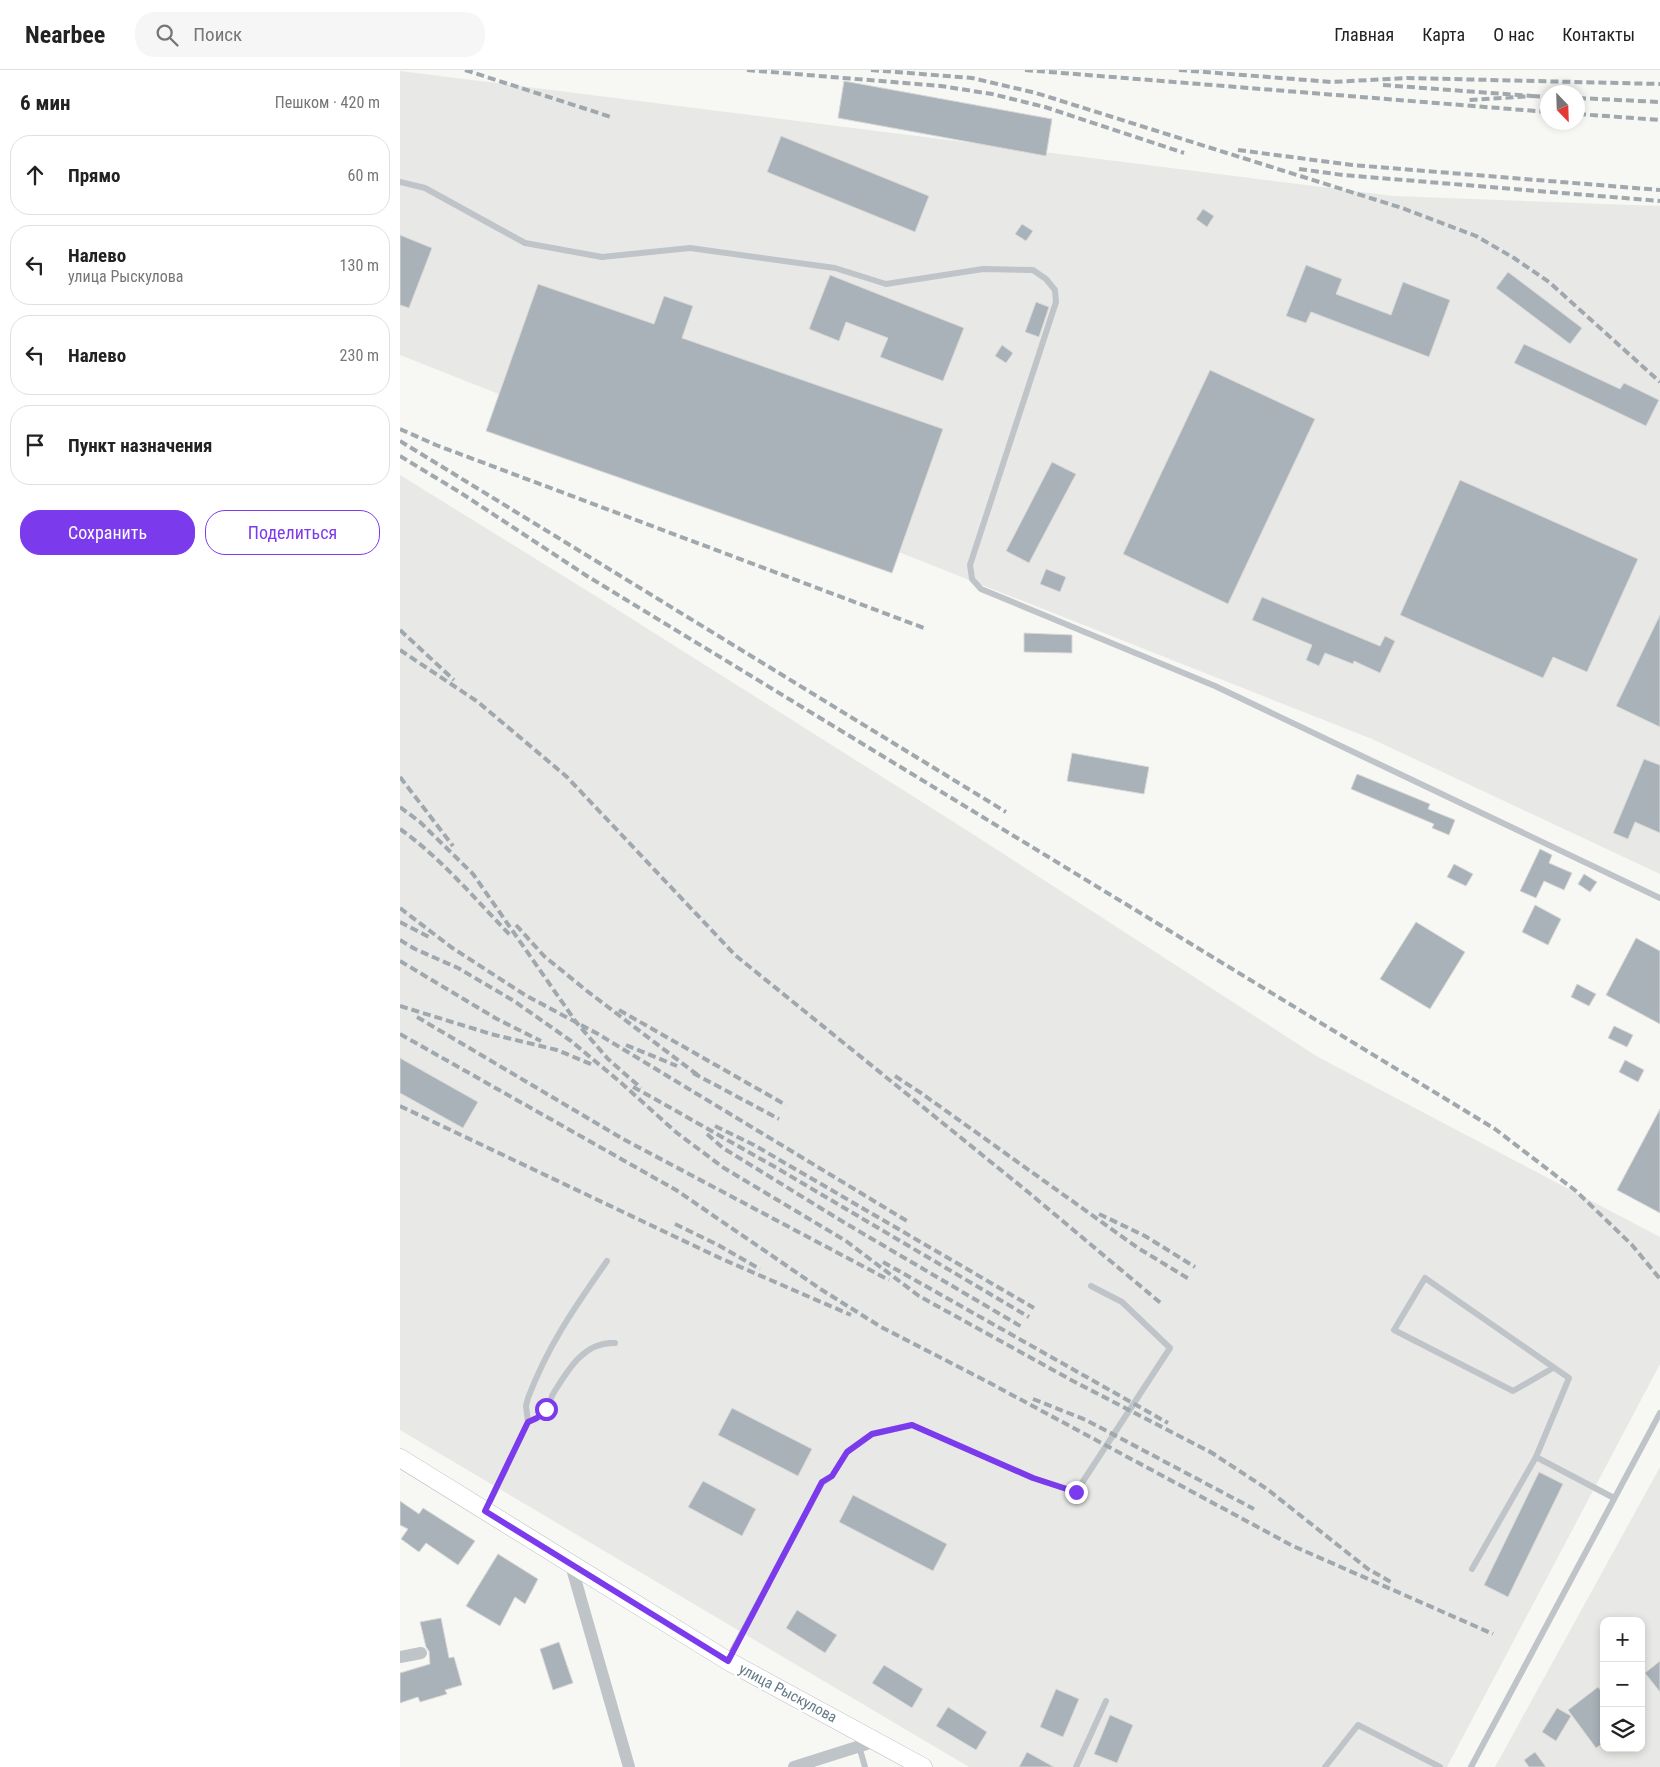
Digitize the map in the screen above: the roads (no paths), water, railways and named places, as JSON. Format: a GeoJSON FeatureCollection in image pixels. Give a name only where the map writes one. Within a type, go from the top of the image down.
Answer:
{"type":"FeatureCollection","features":[{"type":"Feature","properties":{"kind":"street","name":"улица Рыскулова"},"geometry":{"type":"LineString","coordinates":[[400,1458],[728,1661],[868,1744],[923,1767]]}},
{"type":"Feature","properties":{"kind":"street"},"geometry":{"type":"LineString","coordinates":[[571,1565],[629,1767]]}},
{"type":"Feature","properties":{"kind":"street"},"geometry":{"type":"LineString","coordinates":[[400,1657],[421,1653]]}},
{"type":"Feature","properties":{"kind":"street"},"geometry":{"type":"LineString","coordinates":[[794,1767],[868,1744]]}},
{"type":"Feature","properties":{"kind":"lane"},"geometry":{"type":"LineString","coordinates":[[400,182],[425,188],[525,243],[602,257],[690,248],[835,268],[886,284],[983,269],[1033,270],[1046,279],[1055,290],[1056,302],[970,565],[972,579],[980,589],[1215,686],[1660,898]]}},
{"type":"Feature","properties":{"kind":"lane"},"geometry":{"type":"LineString","coordinates":[[485,1511],[528,1422],[526,1406],[528,1398],[552,1343],[607,1261]]}},
{"type":"Feature","properties":{"kind":"lane"},"geometry":{"type":"LineString","coordinates":[[1472,1569],[1536,1457],[1569,1378],[1425,1278],[1394,1330],[1513,1391],[1553,1368]]}},
{"type":"Feature","properties":{"kind":"lane"},"geometry":{"type":"LineString","coordinates":[[728,1661],[822,1482],[832,1476],[847,1452],[872,1434],[912,1425],[1033,1478],[1076,1492],[1170,1348],[1122,1302],[1091,1286]]}},
{"type":"Feature","properties":{"kind":"lane"},"geometry":{"type":"LineString","coordinates":[[528,1422],[541,1415],[576,1360],[597,1345],[615,1343]]}},
{"type":"Feature","properties":{"kind":"lane"},"geometry":{"type":"LineString","coordinates":[[1470,1767],[1660,1413]]}},
{"type":"Feature","properties":{"kind":"lane"},"geometry":{"type":"LineString","coordinates":[[1536,1457],[1614,1498]]}},
{"type":"Feature","properties":{"kind":"lane"},"geometry":{"type":"LineString","coordinates":[[1076,1767],[1106,1701]]}},
{"type":"Feature","properties":{"kind":"lane"},"geometry":{"type":"LineString","coordinates":[[1326,1767],[1358,1725],[1440,1767]]}},
{"type":"Feature","properties":{"kind":"lane"},"geometry":{"type":"LineString","coordinates":[[865,1767],[868,1744]]}},
{"type":"Feature","properties":{"kind":"railway"},"geometry":{"type":"LineString","coordinates":[[465,70],[611,117]]}},
{"type":"Feature","properties":{"kind":"railway"},"geometry":{"type":"LineString","coordinates":[[747,70],[941,86],[992,94],[1045,107],[1184,153]]}},
{"type":"Feature","properties":{"kind":"railway"},"geometry":{"type":"LineString","coordinates":[[871,70],[972,78],[1036,93],[1402,208],[1476,236],[1514,258],[1549,282],[1660,382]]}},
{"type":"Feature","properties":{"kind":"railway"},"geometry":{"type":"LineString","coordinates":[[1025,70],[1540,111]]}},
{"type":"Feature","properties":{"kind":"railway"},"geometry":{"type":"LineString","coordinates":[[1179,70],[1332,82],[1408,78],[1660,84]]}},
{"type":"Feature","properties":{"kind":"railway"},"geometry":{"type":"LineString","coordinates":[[1383,85],[1532,96],[1469,100]]}},
{"type":"Feature","properties":{"kind":"railway"},"geometry":{"type":"LineString","coordinates":[[1532,96],[1540,96]]}},
{"type":"Feature","properties":{"kind":"railway"},"geometry":{"type":"LineString","coordinates":[[1585,98],[1660,102]]}},
{"type":"Feature","properties":{"kind":"railway"},"geometry":{"type":"LineString","coordinates":[[1585,115],[1660,120]]}},
{"type":"Feature","properties":{"kind":"railway"},"geometry":{"type":"LineString","coordinates":[[1238,150],[1352,165],[1660,190]]}},
{"type":"Feature","properties":{"kind":"railway"},"geometry":{"type":"LineString","coordinates":[[1299,169],[1343,175],[1660,201]]}},
{"type":"Feature","properties":{"kind":"railway"},"geometry":{"type":"LineString","coordinates":[[400,429],[436,445],[924,628]]}},
{"type":"Feature","properties":{"kind":"railway"},"geometry":{"type":"LineString","coordinates":[[400,441],[1006,812]]}},
{"type":"Feature","properties":{"kind":"railway"},"geometry":{"type":"LineString","coordinates":[[400,456],[461,493],[587,576],[1495,1129],[1576,1191],[1632,1245],[1660,1279]]}},
{"type":"Feature","properties":{"kind":"railway"},"geometry":{"type":"LineString","coordinates":[[400,630],[454,680]]}},
{"type":"Feature","properties":{"kind":"railway"},"geometry":{"type":"LineString","coordinates":[[400,650],[478,702],[567,777],[735,955],[1028,1192],[1163,1305]]}},
{"type":"Feature","properties":{"kind":"railway"},"geometry":{"type":"LineString","coordinates":[[400,777],[453,846]]}},
{"type":"Feature","properties":{"kind":"railway"},"geometry":{"type":"LineString","coordinates":[[400,807],[420,822],[473,874],[576,1022],[608,1059],[641,1088]]}},
{"type":"Feature","properties":{"kind":"railway"},"geometry":{"type":"LineString","coordinates":[[400,829],[444,866],[510,935]]}},
{"type":"Feature","properties":{"kind":"railway"},"geometry":{"type":"LineString","coordinates":[[400,908],[451,947],[525,995],[598,1034],[907,1221]]}},
{"type":"Feature","properties":{"kind":"railway"},"geometry":{"type":"LineString","coordinates":[[400,922],[429,937]]}},
{"type":"Feature","properties":{"kind":"railway"},"geometry":{"type":"LineString","coordinates":[[516,925],[544,956],[699,1076]]}},
{"type":"Feature","properties":{"kind":"railway"},"geometry":{"type":"LineString","coordinates":[[400,940],[415,949],[458,968],[514,1001],[571,1041],[677,1133],[724,1168],[846,1241],[919,1296],[1073,1381],[1216,1455]]}},
{"type":"Feature","properties":{"kind":"railway"},"geometry":{"type":"LineString","coordinates":[[400,961],[497,1019],[541,1041]]}},
{"type":"Feature","properties":{"kind":"railway"},"geometry":{"type":"LineString","coordinates":[[400,1006],[491,1034],[557,1050],[593,1065]]}},
{"type":"Feature","properties":{"kind":"railway"},"geometry":{"type":"LineString","coordinates":[[619,1010],[786,1105]]}},
{"type":"Feature","properties":{"kind":"railway"},"geometry":{"type":"LineString","coordinates":[[417,1017],[623,1139],[889,1280]]}},
{"type":"Feature","properties":{"kind":"railway"},"geometry":{"type":"LineString","coordinates":[[400,1034],[676,1190],[822,1290],[881,1327],[988,1382],[1293,1546],[1493,1634]]}},
{"type":"Feature","properties":{"kind":"railway"},"geometry":{"type":"LineString","coordinates":[[626,1045],[677,1066]]}},
{"type":"Feature","properties":{"kind":"railway"},"geometry":{"type":"LineString","coordinates":[[693,1073],[779,1119]]}},
{"type":"Feature","properties":{"kind":"railway"},"geometry":{"type":"LineString","coordinates":[[895,1076],[1138,1248],[1189,1279]]}},
{"type":"Feature","properties":{"kind":"railway"},"geometry":{"type":"LineString","coordinates":[[633,1087],[775,1167],[1029,1317]]}},
{"type":"Feature","properties":{"kind":"railway"},"geometry":{"type":"LineString","coordinates":[[400,1106],[722,1259],[851,1315]]}},
{"type":"Feature","properties":{"kind":"railway"},"geometry":{"type":"LineString","coordinates":[[715,1126],[754,1145],[1034,1308]]}},
{"type":"Feature","properties":{"kind":"railway"},"geometry":{"type":"LineString","coordinates":[[707,1134],[723,1148],[845,1223],[1022,1327]]}},
{"type":"Feature","properties":{"kind":"railway"},"geometry":{"type":"LineString","coordinates":[[1099,1214],[1145,1236],[1195,1267]]}},
{"type":"Feature","properties":{"kind":"railway"},"geometry":{"type":"LineString","coordinates":[[675,1224],[718,1245],[760,1269]]}},
{"type":"Feature","properties":{"kind":"railway"},"geometry":{"type":"LineString","coordinates":[[883,1262],[1168,1423]]}},
{"type":"Feature","properties":{"kind":"railway"},"geometry":{"type":"LineString","coordinates":[[1033,1399],[1086,1420],[1254,1509]]}},
{"type":"Feature","properties":{"kind":"railway"},"geometry":{"type":"LineString","coordinates":[[1209,1451],[1267,1489],[1368,1569],[1391,1582]]}}]}
